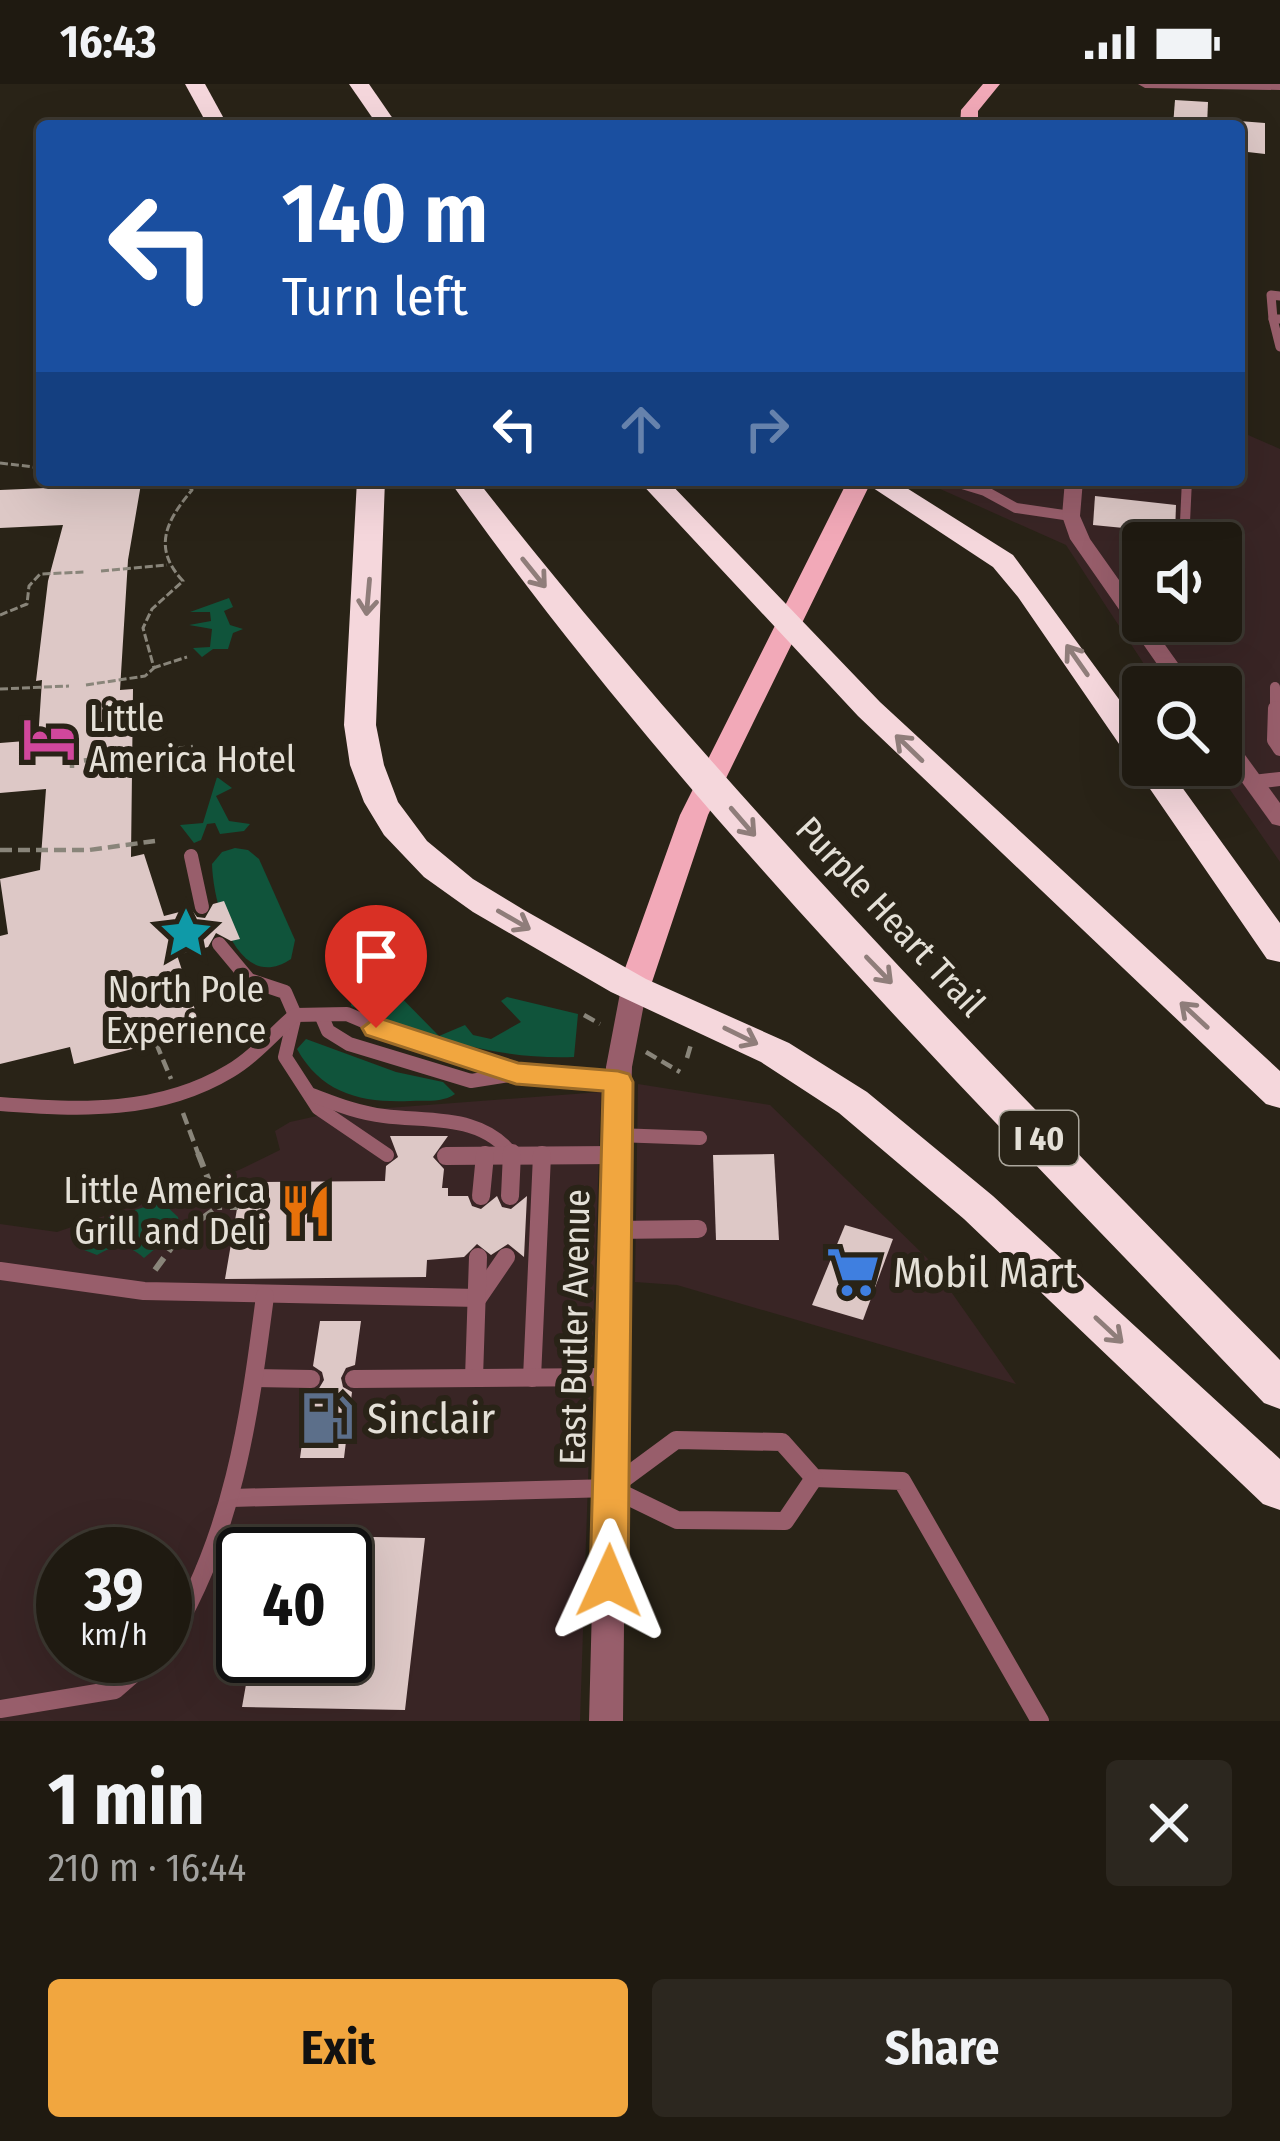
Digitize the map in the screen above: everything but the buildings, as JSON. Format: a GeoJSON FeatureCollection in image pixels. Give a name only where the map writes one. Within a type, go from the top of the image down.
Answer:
{"type":"FeatureCollection","features":[{"type":"Feature","properties":{"kind":"highway"},"geometry":{"type":"LineString","coordinates":[[195,84],[213,120]]}},
{"type":"Feature","properties":{"kind":"highway"},"geometry":{"type":"LineString","coordinates":[[348,84],[370,120]]}},
{"type":"Feature","properties":{"kind":"highway"},"geometry":{"type":"LineString","coordinates":[[359,84],[384,120]]}},
{"type":"Feature","properties":{"kind":"highway"},"geometry":{"type":"LineString","coordinates":[[371,486],[372,549],[359,717],[368,771],[380,799],[411,844],[474,896],[634,988],[747,1038],[820,1078],[956,1188],[1280,1489]]}},
{"type":"Feature","properties":{"kind":"highway","name":"Purple Heart Trail"},"geometry":{"type":"LineString","coordinates":[[468,486],[639,701],[798,886],[1280,1390]]}},
{"type":"Feature","properties":{"kind":"highway"},"geometry":{"type":"LineString","coordinates":[[658,486],[869,709],[1280,1094]]}},
{"type":"Feature","properties":{"kind":"highway"},"geometry":{"type":"LineString","coordinates":[[884,486],[1003,561],[1030,591],[1122,725]]}},
{"type":"Feature","properties":{"kind":"highway"},"geometry":{"type":"LineString","coordinates":[[1164,786],[1280,950]]}},
{"type":"Feature","properties":{"kind":"main road"},"geometry":{"type":"LineString","coordinates":[[969,120],[970,110],[992,84]]}},
{"type":"Feature","properties":{"kind":"main road","name":"East Butler Avenue"},"geometry":{"type":"LineString","coordinates":[[634,988],[694,815],[857,486]]}},
{"type":"Feature","properties":{"kind":"street"},"geometry":{"type":"LineString","coordinates":[[1145,84],[1280,86]]}},
{"type":"Feature","properties":{"kind":"street"},"geometry":{"type":"LineString","coordinates":[[1073,486],[1071,516],[1102,574],[1169,666]]}},
{"type":"Feature","properties":{"kind":"street"},"geometry":{"type":"LineString","coordinates":[[1242,767],[1280,819]]}},
{"type":"Feature","properties":{"kind":"street","name":"East Butler Avenue"},"geometry":{"type":"LineString","coordinates":[[606,1721],[615,1145],[618,1082],[634,988]]}},
{"type":"Feature","properties":{"kind":"lane"},"geometry":{"type":"LineString","coordinates":[[1280,296],[1270,295],[1280,347]]}},
{"type":"Feature","properties":{"kind":"lane"},"geometry":{"type":"LineString","coordinates":[[971,486],[1016,508],[1071,516]]}},
{"type":"Feature","properties":{"kind":"lane"},"geometry":{"type":"LineString","coordinates":[[1185,522],[1187,486]]}},
{"type":"Feature","properties":{"kind":"lane"},"geometry":{"type":"LineString","coordinates":[[1275,687],[1274,740],[1280,748]]}},
{"type":"Feature","properties":{"kind":"lane"},"geometry":{"type":"LineString","coordinates":[[1253,782],[1280,779]]}},
{"type":"Feature","properties":{"kind":"lane"},"geometry":{"type":"LineString","coordinates":[[191,856],[202,907]]}},
{"type":"Feature","properties":{"kind":"lane"},"geometry":{"type":"LineString","coordinates":[[219,944],[249,980],[285,992],[296,1016],[285,1057],[318,1108],[388,1155]]}},
{"type":"Feature","properties":{"kind":"lane"},"geometry":{"type":"LineString","coordinates":[[0,1104],[96,1111],[176,1096],[232,1070],[296,1016],[346,1014],[418,1044],[516,1073],[618,1082]]}},
{"type":"Feature","properties":{"kind":"lane"},"geometry":{"type":"LineString","coordinates":[[322,1017],[328,1031],[349,1044],[406,1065],[471,1082],[516,1073]]}},
{"type":"Feature","properties":{"kind":"lane"},"geometry":{"type":"LineString","coordinates":[[312,1095],[367,1114],[448,1118],[498,1135],[514,1154],[510,1196]]}},
{"type":"Feature","properties":{"kind":"lane"},"geometry":{"type":"LineString","coordinates":[[446,1156],[542,1155],[700,1138]]}},
{"type":"Feature","properties":{"kind":"lane"},"geometry":{"type":"LineString","coordinates":[[482,1196],[484,1155]]}},
{"type":"Feature","properties":{"kind":"lane"},"geometry":{"type":"LineString","coordinates":[[532,1378],[542,1155]]}},
{"type":"Feature","properties":{"kind":"lane"},"geometry":{"type":"LineString","coordinates":[[613,1230],[698,1229]]}},
{"type":"Feature","properties":{"kind":"lane"},"geometry":{"type":"LineString","coordinates":[[474,1378],[478,1257]]}},
{"type":"Feature","properties":{"kind":"lane"},"geometry":{"type":"LineString","coordinates":[[478,1298],[506,1257]]}},
{"type":"Feature","properties":{"kind":"lane"},"geometry":{"type":"LineString","coordinates":[[0,1271],[144,1291],[478,1298]]}},
{"type":"Feature","properties":{"kind":"lane"},"geometry":{"type":"LineString","coordinates":[[192,1605],[232,1498],[265,1296]]}},
{"type":"Feature","properties":{"kind":"lane"},"geometry":{"type":"LineString","coordinates":[[354,1379],[612,1377]]}},
{"type":"Feature","properties":{"kind":"lane"},"geometry":{"type":"LineString","coordinates":[[254,1378],[311,1378]]}},
{"type":"Feature","properties":{"kind":"lane"},"geometry":{"type":"LineString","coordinates":[[611,1488],[676,1440],[782,1442],[814,1478],[902,1481],[1040,1721]]}},
{"type":"Feature","properties":{"kind":"lane"},"geometry":{"type":"LineString","coordinates":[[232,1498],[611,1488],[677,1520],[785,1521],[814,1478]]}},
{"type":"Feature","properties":{"kind":"lane"},"geometry":{"type":"LineString","coordinates":[[0,1709],[115,1690],[123,1683]]}},
{"type":"Feature","properties":{"kind":"path"},"geometry":{"type":"LineString","coordinates":[[0,463],[36,466]]}},
{"type":"Feature","properties":{"kind":"path"},"geometry":{"type":"LineString","coordinates":[[154,668],[143,643],[143,621],[150,608],[183,581],[167,566],[161,549],[164,527],[192,490],[188,486]]}},
{"type":"Feature","properties":{"kind":"path"},"geometry":{"type":"LineString","coordinates":[[100,571],[167,566]]}},
{"type":"Feature","properties":{"kind":"path"},"geometry":{"type":"LineString","coordinates":[[0,615],[28,604],[34,578],[48,572],[84,572]]}},
{"type":"Feature","properties":{"kind":"path"},"geometry":{"type":"LineString","coordinates":[[86,685],[145,676],[187,657]]}},
{"type":"Feature","properties":{"kind":"path"},"geometry":{"type":"LineString","coordinates":[[0,689],[69,686]]}},
{"type":"Feature","properties":{"kind":"path"},"geometry":{"type":"LineString","coordinates":[[72,767],[72,762],[193,747]]}},
{"type":"Feature","properties":{"kind":"path"},"geometry":{"type":"LineString","coordinates":[[0,850],[89,850],[155,841]]}},
{"type":"Feature","properties":{"kind":"path"},"geometry":{"type":"LineString","coordinates":[[156,1043],[219,1207]]}},
{"type":"Feature","properties":{"kind":"path"},"geometry":{"type":"LineString","coordinates":[[144,1291],[164,1252],[219,1207],[238,1207]]}},
{"type":"Feature","properties":{"kind":"shaded area"},"geometry":{"type":"Polygon","coordinates":[[[1245,434],[1280,449],[1280,862],[1228,786],[1242,786],[1242,666],[1145,666],[1130,642],[1242,642],[1242,522],[1122,522],[1122,631],[1066,545],[933,486],[1245,486],[1245,434]]]}},
{"type":"Feature","properties":{"kind":"shaded area"},"geometry":{"type":"Polygon","coordinates":[[[638,1084],[770,1105],[928,1259],[1016,1384],[677,1285],[635,1282],[638,1084]]]}},
{"type":"Feature","properties":{"kind":"shaded area"},"geometry":{"type":"Polygon","coordinates":[[[601,1092],[580,1721],[0,1721],[0,1224],[57,1232],[239,1170],[280,1150],[275,1131],[290,1122],[335,1112],[601,1092]]]}},
{"type":"Feature","properties":{"kind":"green space"},"geometry":{"type":"Polygon","coordinates":[[[229,598],[233,607],[224,611],[230,625],[243,629],[233,633],[228,649],[213,649],[202,657],[193,648],[210,647],[212,629],[189,625],[211,621],[210,612],[190,612],[229,598]]]}},
{"type":"Feature","properties":{"kind":"green space"},"geometry":{"type":"Polygon","coordinates":[[[217,777],[232,788],[216,796],[229,821],[250,824],[244,831],[220,834],[215,823],[207,824],[201,840],[194,843],[180,825],[203,823],[217,777]]]}},
{"type":"Feature","properties":{"kind":"green space"},"geometry":{"type":"Polygon","coordinates":[[[235,848],[259,859],[295,940],[291,959],[272,967],[256,965],[243,956],[223,922],[212,864],[222,852],[235,848]]]}},
{"type":"Feature","properties":{"kind":"green space"},"geometry":{"type":"Polygon","coordinates":[[[380,976],[439,1036],[465,1025],[473,1035],[491,1039],[521,1022],[501,1001],[507,997],[578,1014],[574,1057],[516,1055],[460,1044],[351,1006],[352,997],[380,976]]]}},
{"type":"Feature","properties":{"kind":"green space"},"geometry":{"type":"Polygon","coordinates":[[[306,1039],[396,1072],[443,1082],[455,1094],[439,1100],[392,1101],[345,1093],[307,1064],[297,1049],[306,1039]]]}},
{"type":"Feature","properties":{"kind":"green space"},"geometry":{"type":"Polygon","coordinates":[[[162,1202],[178,1217],[180,1228],[144,1258],[127,1248],[97,1255],[79,1248],[97,1221],[162,1202]]]}},
{"type":"Feature","properties":{"kind":"place","name":"Little America Hotel"},"geometry":{"type":"Point","coordinates":[49,739]}},
{"type":"Feature","properties":{"kind":"place","name":"North Pole Experience"},"geometry":{"type":"Point","coordinates":[186,933]}},
{"type":"Feature","properties":{"kind":"place","name":"Little America Grill and Deli"},"geometry":{"type":"Point","coordinates":[306,1211]}},
{"type":"Feature","properties":{"kind":"place","name":"Mobil Mart"},"geometry":{"type":"Point","coordinates":[853,1272]}},
{"type":"Feature","properties":{"kind":"place","name":"Sinclair"},"geometry":{"type":"Point","coordinates":[327,1418]}},
{"type":"Feature","properties":{"kind":"route"},"geometry":{"type":"LineString","coordinates":[[376,1028],[516,1073],[618,1082],[609,1581]]}}]}
